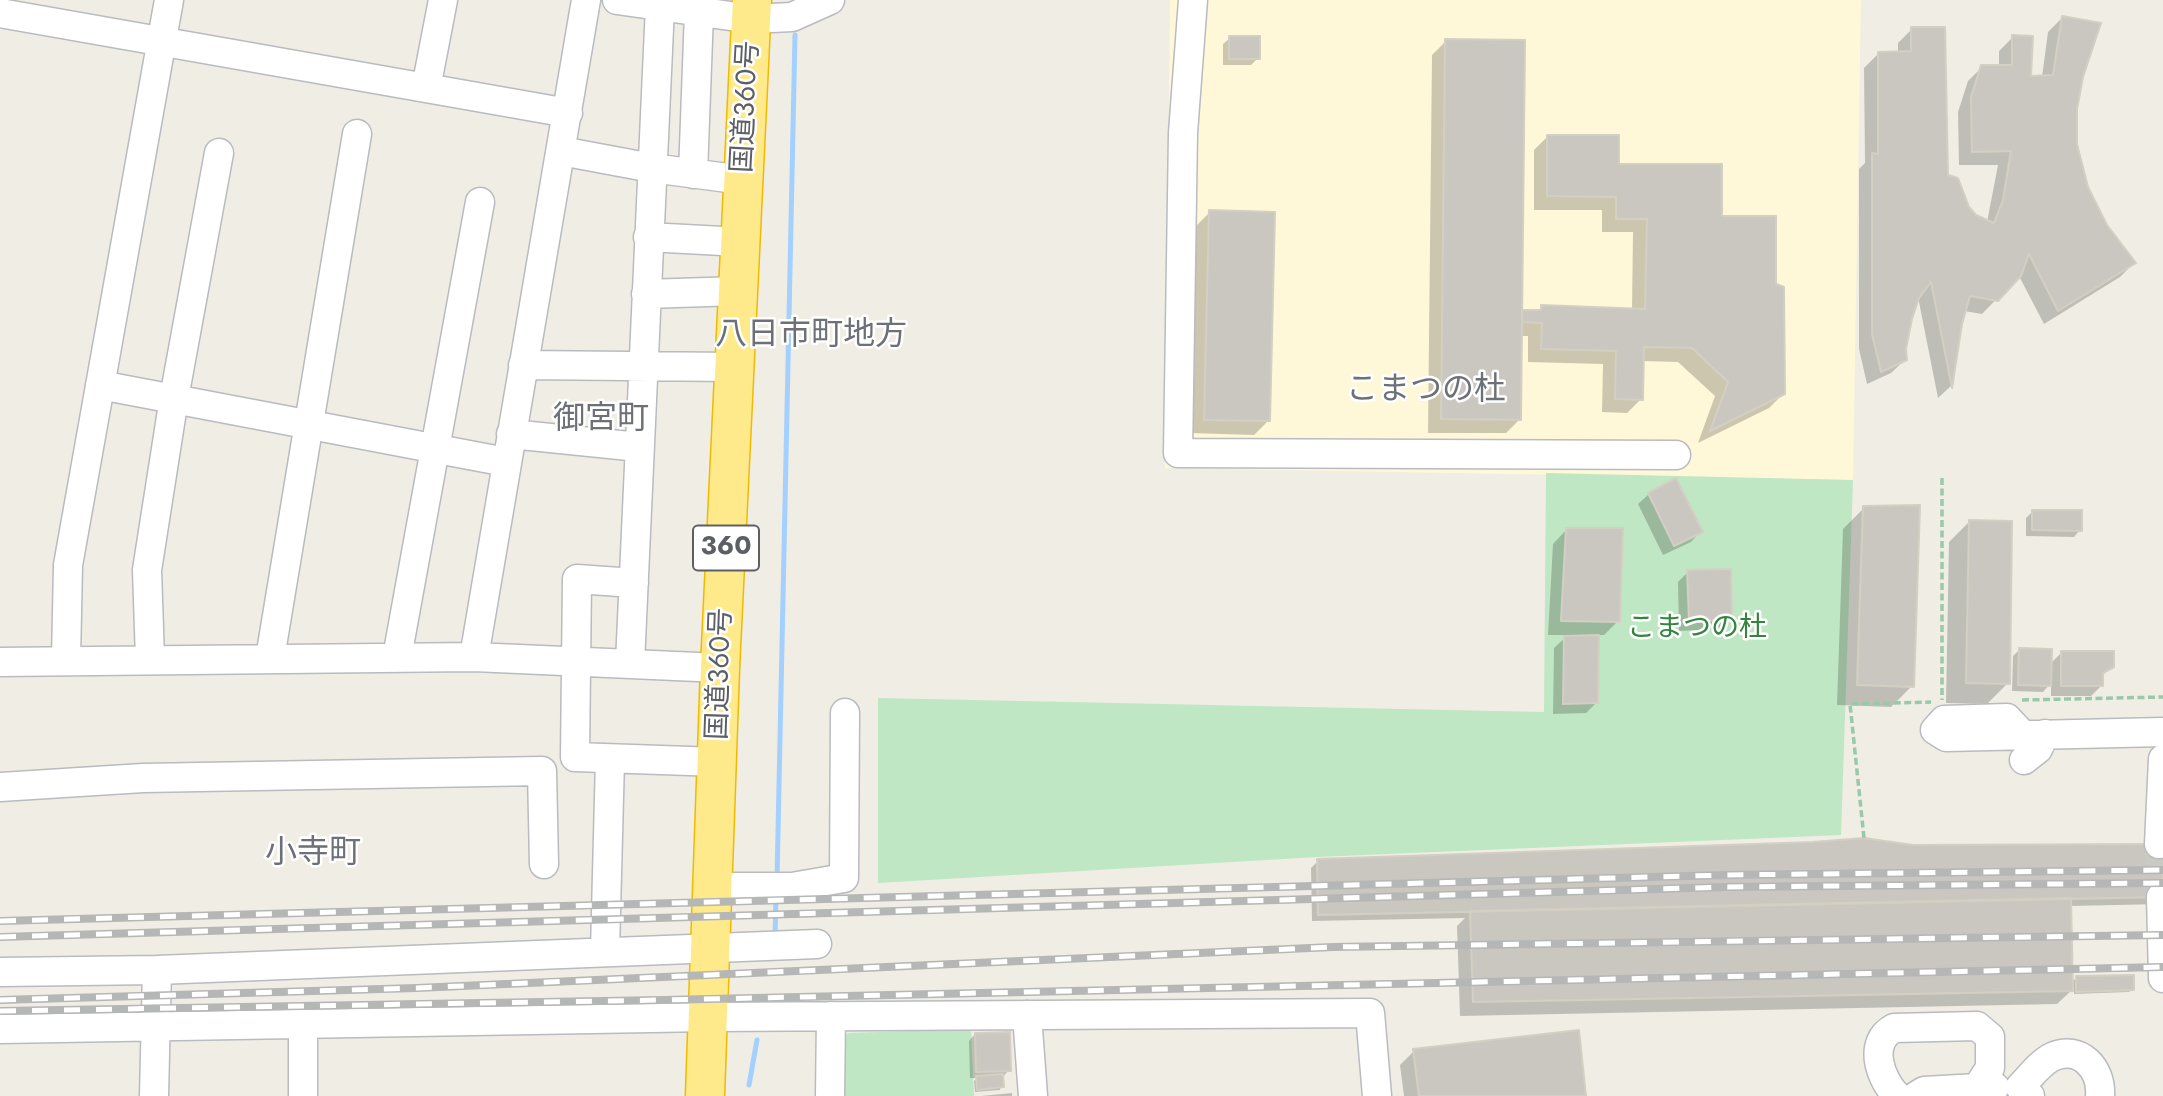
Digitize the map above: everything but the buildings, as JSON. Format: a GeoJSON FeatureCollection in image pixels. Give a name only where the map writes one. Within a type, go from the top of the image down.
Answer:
{"type":"FeatureCollection","features":[{"type":"Feature","properties":{"kind":"highway","name":"国道360号"},"geometry":{"type":"LineString","coordinates":[[705,1096],[719,762],[720,668],[752,10]]}},
{"type":"Feature","properties":{"kind":"street"},"geometry":{"type":"LineString","coordinates":[[66,660],[68,565],[169,0]]}},
{"type":"Feature","properties":{"kind":"street"},"geometry":{"type":"LineString","coordinates":[[426,88],[443,0]]}},
{"type":"Feature","properties":{"kind":"street"},"geometry":{"type":"LineString","coordinates":[[474,657],[586,0]]}},
{"type":"Feature","properties":{"kind":"street"},"geometry":{"type":"LineString","coordinates":[[617,0],[699,12],[752,10],[792,17],[830,0]]}},
{"type":"Feature","properties":{"kind":"street"},"geometry":{"type":"LineString","coordinates":[[1193,0],[1183,133],[1178,453],[1675,455]]}},
{"type":"Feature","properties":{"kind":"street"},"geometry":{"type":"LineString","coordinates":[[630,663],[660,6]]}},
{"type":"Feature","properties":{"kind":"street"},"geometry":{"type":"LineString","coordinates":[[693,174],[699,12]]}},
{"type":"Feature","properties":{"kind":"street"},"geometry":{"type":"LineString","coordinates":[[0,13],[162,39],[568,113]]}},
{"type":"Feature","properties":{"kind":"street"},"geometry":{"type":"LineString","coordinates":[[270,658],[307,422],[357,134]]}},
{"type":"Feature","properties":{"kind":"street"},"geometry":{"type":"LineString","coordinates":[[561,151],[652,169],[743,180]]}},
{"type":"Feature","properties":{"kind":"street"},"geometry":{"type":"LineString","coordinates":[[149,659],[147,570],[174,398],[219,153]]}},
{"type":"Feature","properties":{"kind":"street"},"geometry":{"type":"LineString","coordinates":[[397,657],[480,202]]}},
{"type":"Feature","properties":{"kind":"street"},"geometry":{"type":"LineString","coordinates":[[648,237],[741,242]]}},
{"type":"Feature","properties":{"kind":"street"},"geometry":{"type":"LineString","coordinates":[[646,294],[738,291]]}},
{"type":"Feature","properties":{"kind":"street"},"geometry":{"type":"LineString","coordinates":[[523,365],[734,367]]}},
{"type":"Feature","properties":{"kind":"street"},"geometry":{"type":"LineString","coordinates":[[100,385],[307,422],[506,462]]}},
{"type":"Feature","properties":{"kind":"street"},"geometry":{"type":"LineString","coordinates":[[511,434],[639,447]]}},
{"type":"Feature","properties":{"kind":"street"},"geometry":{"type":"LineString","coordinates":[[634,583],[576,579],[575,757],[719,762]]}},
{"type":"Feature","properties":{"kind":"street"},"geometry":{"type":"LineString","coordinates":[[0,662],[474,657],[720,668]]}},
{"type":"Feature","properties":{"kind":"street"},"geometry":{"type":"LineString","coordinates":[[714,887],[778,887],[844,878],[845,713]]}},
{"type":"Feature","properties":{"kind":"street"},"geometry":{"type":"LineString","coordinates":[[2031,743],[2163,732]]}},
{"type":"Feature","properties":{"kind":"street"},"geometry":{"type":"LineString","coordinates":[[605,951],[610,759]]}},
{"type":"Feature","properties":{"kind":"street"},"geometry":{"type":"LineString","coordinates":[[2159,844],[2163,759]]}},
{"type":"Feature","properties":{"kind":"street"},"geometry":{"type":"LineString","coordinates":[[0,787],[143,778],[542,771],[544,864]]}},
{"type":"Feature","properties":{"kind":"street"},"geometry":{"type":"LineString","coordinates":[[2161,897],[2163,978]]}},
{"type":"Feature","properties":{"kind":"street"},"geometry":{"type":"LineString","coordinates":[[0,972],[157,970],[790,946]]}},
{"type":"Feature","properties":{"kind":"street"},"geometry":{"type":"LineString","coordinates":[[153,1096],[157,970]]}},
{"type":"Feature","properties":{"kind":"street"},"geometry":{"type":"LineString","coordinates":[[0,1029],[710,1017],[1370,1013],[1377,1096]]}},
{"type":"Feature","properties":{"kind":"street"},"geometry":{"type":"LineString","coordinates":[[1027,1015],[1033,1096]]}},
{"type":"Feature","properties":{"kind":"street"},"geometry":{"type":"LineString","coordinates":[[830,1096],[831,1016]]}},
{"type":"Feature","properties":{"kind":"street"},"geometry":{"type":"LineString","coordinates":[[303,1025],[303,1096]]}},
{"type":"Feature","properties":{"kind":"street"},"geometry":{"type":"LineString","coordinates":[[1897,1096],[1880,1072],[1879,1046],[1885,1033],[1894,1028],[1977,1026],[1990,1037],[1990,1068],[1977,1088]]}},
{"type":"Feature","properties":{"kind":"street"},"geometry":{"type":"LineString","coordinates":[[1916,1096],[1924,1091],[1977,1088],[2025,1091],[2050,1058],[2072,1054],[2092,1065],[2098,1074],[2100,1096]]}},
{"type":"Feature","properties":{"kind":"path"},"geometry":{"type":"LineString","coordinates":[[1942,478],[1942,702]]}},
{"type":"Feature","properties":{"kind":"shaded area"},"geometry":{"type":"Polygon","coordinates":[[[1170,0],[1861,0],[1853,480],[1165,468],[1170,0]]]}},
{"type":"Feature","properties":{"kind":"green space","name":"こまつの杜"},"geometry":{"type":"Polygon","coordinates":[[[1546,473],[1853,480],[1841,835],[1317,857],[878,883],[878,698],[1544,712],[1546,473]]]}},
{"type":"Feature","properties":{"kind":"green space"},"geometry":{"type":"Polygon","coordinates":[[[971,1029],[974,1096],[837,1096],[840,1042],[848,1033],[971,1029]]]}},
{"type":"Feature","properties":{"kind":"waterway"},"geometry":{"type":"LineString","coordinates":[[777,879],[795,35]]}},
{"type":"Feature","properties":{"kind":"waterway"},"geometry":{"type":"LineString","coordinates":[[775,938],[776,895]]}},
{"type":"Feature","properties":{"kind":"waterway"},"geometry":{"type":"LineString","coordinates":[[749,1085],[757,1040]]}},
{"type":"Feature","properties":{"kind":"tunnel"},"geometry":{"type":"LineString","coordinates":[[2159,844],[2161,897]]}},
{"type":"Feature","properties":{"kind":"railway"},"geometry":{"type":"LineString","coordinates":[[0,921],[1726,875],[2163,870]]}},
{"type":"Feature","properties":{"kind":"railway"},"geometry":{"type":"LineString","coordinates":[[0,937],[1726,887],[2163,883]]}},
{"type":"Feature","properties":{"kind":"railway"},"geometry":{"type":"LineString","coordinates":[[0,1000],[417,988],[1333,947],[2163,935]]}},
{"type":"Feature","properties":{"kind":"railway"},"geometry":{"type":"LineString","coordinates":[[0,1011],[663,1000],[2163,967]]}},
{"type":"Feature","properties":{"kind":"district","name":"八日市町地方"},"geometry":{"type":"Point","coordinates":[811,336]}},
{"type":"Feature","properties":{"kind":"district","name":"こまつの杜"},"geometry":{"type":"Point","coordinates":[1426,391]}},
{"type":"Feature","properties":{"kind":"district","name":"御宮町"},"geometry":{"type":"Point","coordinates":[601,420]}},
{"type":"Feature","properties":{"kind":"district","name":"小寺町"},"geometry":{"type":"Point","coordinates":[313,854]}}]}
